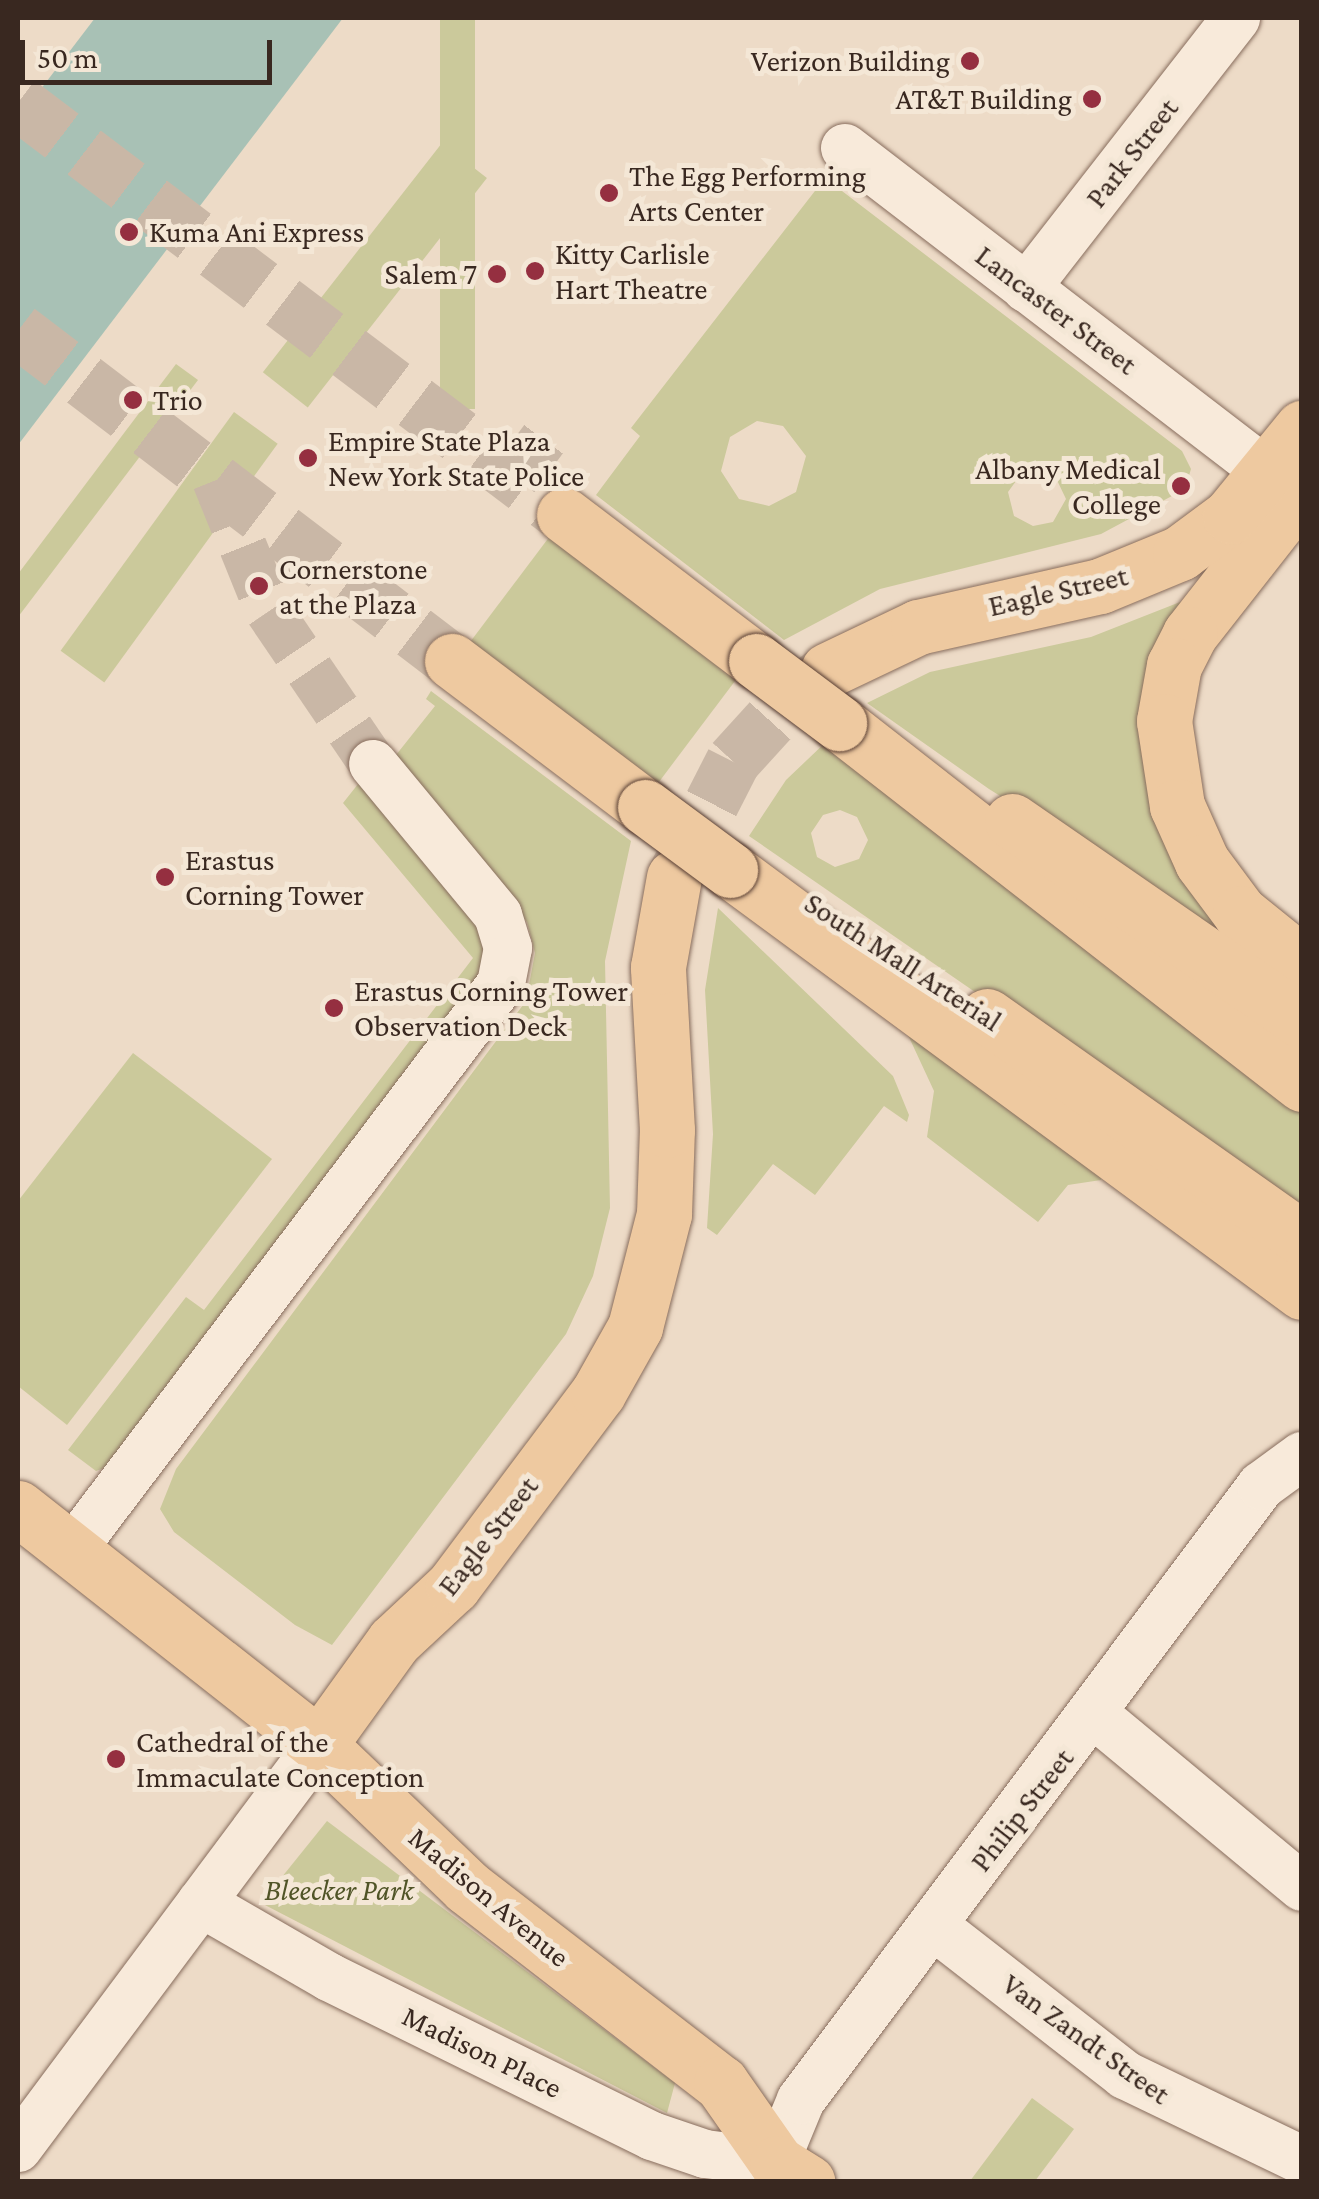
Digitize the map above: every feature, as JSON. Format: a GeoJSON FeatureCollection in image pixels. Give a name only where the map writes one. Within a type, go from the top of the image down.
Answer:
{"type":"FeatureCollection","features":[{"type":"Feature","properties":{"kind":"main road","name":"Eagle Street"},"geometry":{"type":"LineString","coordinates":[[828,670],[918,627],[1100,586],[1156,566],[1284,482],[1302,428]]}},
{"type":"Feature","properties":{"kind":"main road"},"geometry":{"type":"LineString","coordinates":[[1284,482],[1174,665],[1164,722],[1173,791],[1202,862],[1240,913],[1302,963]]}},
{"type":"Feature","properties":{"kind":"main road"},"geometry":{"type":"LineString","coordinates":[[564,515],[839,723],[1302,1084]]}},
{"type":"Feature","properties":{"kind":"main road","name":"South Mall Arterial"},"geometry":{"type":"LineString","coordinates":[[452,662],[730,870],[828,910],[1302,1238]]}},
{"type":"Feature","properties":{"kind":"main road"},"geometry":{"type":"LineString","coordinates":[[839,723],[1015,823],[1302,1021]]}},
{"type":"Feature","properties":{"kind":"main road"},"geometry":{"type":"LineString","coordinates":[[730,870],[1302,1292]]}},
{"type":"Feature","properties":{"kind":"main road","name":"Eagle Street"},"geometry":{"type":"LineString","coordinates":[[319,1745],[394,1641],[464,1572],[598,1393],[635,1326],[664,1214],[667,1130],[658,966],[674,877]]}},
{"type":"Feature","properties":{"kind":"main road","name":"Madison Avenue"},"geometry":{"type":"LineString","coordinates":[[18,1508],[319,1745],[467,1887],[721,2083],[784,2175]]}},
{"type":"Feature","properties":{"kind":"street","name":"Park Street"},"geometry":{"type":"LineString","coordinates":[[1026,288],[1236,18]]}},
{"type":"Feature","properties":{"kind":"street","name":"Lancaster Street"},"geometry":{"type":"LineString","coordinates":[[844,148],[1284,482]]}},
{"type":"Feature","properties":{"kind":"street"},"geometry":{"type":"LineString","coordinates":[[72,1550],[501,984],[508,948],[498,916],[374,764]]}},
{"type":"Feature","properties":{"kind":"street","name":"Philip Street"},"geometry":{"type":"LineString","coordinates":[[784,2175],[802,2100],[1095,1715],[1261,1486],[1302,1456]]}},
{"type":"Feature","properties":{"kind":"street"},"geometry":{"type":"LineString","coordinates":[[1095,1715],[1302,1887]]}},
{"type":"Feature","properties":{"kind":"street","name":"Eagle Street"},"geometry":{"type":"LineString","coordinates":[[18,2148],[319,1745]]}},
{"type":"Feature","properties":{"kind":"street","name":"Madison Place"},"geometry":{"type":"LineString","coordinates":[[201,1902],[329,1976],[652,2136],[784,2175]]}},
{"type":"Feature","properties":{"kind":"street","name":"Van Zandt Street"},"geometry":{"type":"LineString","coordinates":[[935,1927],[1125,2075],[1302,2160]]}},
{"type":"Feature","properties":{"kind":"green space"},"geometry":{"type":"Polygon","coordinates":[[[440,18],[475,18],[475,409],[440,409],[440,18]]]}},
{"type":"Feature","properties":{"kind":"green space"},"geometry":{"type":"Polygon","coordinates":[[[442,143],[487,178],[308,407],[263,372],[442,143]]]}},
{"type":"Feature","properties":{"kind":"green space"},"geometry":{"type":"Polygon","coordinates":[[[825,178],[1182,451],[1191,469],[1185,489],[1101,534],[880,589],[784,640],[596,495],[640,436],[631,428],[825,178]],[[757,421],[730,437],[721,471],[739,499],[769,506],[796,492],[806,456],[783,426],[757,421]],[[1038,469],[1021,474],[1008,492],[1014,516],[1033,526],[1053,522],[1066,499],[1055,476],[1038,469]]]}},
{"type":"Feature","properties":{"kind":"green space"},"geometry":{"type":"Polygon","coordinates":[[[176,364],[198,380],[18,617],[18,574],[176,364]]]}},
{"type":"Feature","properties":{"kind":"green space"},"geometry":{"type":"Polygon","coordinates":[[[234,412],[278,444],[104,682],[61,651],[234,412]]]}},
{"type":"Feature","properties":{"kind":"green space"},"geometry":{"type":"Polygon","coordinates":[[[553,532],[741,673],[655,788],[467,646],[553,532]]]}},
{"type":"Feature","properties":{"kind":"green space"},"geometry":{"type":"Polygon","coordinates":[[[1203,593],[1162,658],[1244,950],[989,789],[867,703],[930,672],[1091,637],[1203,593]]]}},
{"type":"Feature","properties":{"kind":"green space"},"geometry":{"type":"Polygon","coordinates":[[[431,691],[631,841],[605,961],[610,1208],[593,1276],[566,1334],[332,1645],[295,1625],[174,1532],[160,1509],[176,1469],[526,1001],[535,953],[527,922],[396,755],[435,706],[426,699],[431,691]]]}},
{"type":"Feature","properties":{"kind":"green space"},"geometry":{"type":"Polygon","coordinates":[[[828,740],[1301,1110],[1301,1217],[749,836],[786,780],[828,740]],[[840,810],[823,815],[811,833],[817,857],[835,867],[859,859],[868,840],[857,817],[840,810]]]}},
{"type":"Feature","properties":{"kind":"green space"},"geometry":{"type":"Polygon","coordinates":[[[366,774],[482,927],[488,967],[107,1467],[96,1471],[68,1450],[186,1297],[204,1310],[473,958],[343,803],[366,774]]]}},
{"type":"Feature","properties":{"kind":"green space"},"geometry":{"type":"Polygon","coordinates":[[[718,908],[893,1076],[909,1115],[907,1122],[884,1106],[815,1195],[773,1164],[717,1235],[707,1228],[713,1134],[705,990],[718,908]]]}},
{"type":"Feature","properties":{"kind":"green space"},"geometry":{"type":"Polygon","coordinates":[[[908,1035],[1102,1176],[1101,1180],[1068,1185],[1038,1222],[927,1137],[934,1091],[908,1035]]]}},
{"type":"Feature","properties":{"kind":"green space"},"geometry":{"type":"Polygon","coordinates":[[[133,1053],[272,1159],[67,1425],[18,1386],[18,1201],[133,1053]]]}},
{"type":"Feature","properties":{"kind":"green space","name":"Bleecker Park"},"geometry":{"type":"Polygon","coordinates":[[[327,1821],[675,2083],[667,2113],[261,1903],[327,1821]]]}},
{"type":"Feature","properties":{"kind":"green space"},"geometry":{"type":"Polygon","coordinates":[[[1032,2098],[1074,2129],[1035,2181],[970,2181],[1032,2098]]]}},
{"type":"Feature","properties":{"kind":"shaded area"},"geometry":{"type":"Polygon","coordinates":[[[95,18],[343,18],[18,445],[18,119],[95,18]]]}},
{"type":"Feature","properties":{"kind":"tunnel"},"geometry":{"type":"LineString","coordinates":[[18,102],[564,515]]}},
{"type":"Feature","properties":{"kind":"tunnel"},"geometry":{"type":"LineString","coordinates":[[18,330],[452,661]]}},
{"type":"Feature","properties":{"kind":"tunnel"},"geometry":{"type":"LineString","coordinates":[[515,478],[551,429]]}},
{"type":"Feature","properties":{"kind":"tunnel"},"geometry":{"type":"LineString","coordinates":[[216,480],[269,611],[373,764]]}},
{"type":"Feature","properties":{"kind":"tunnel"},"geometry":{"type":"LineString","coordinates":[[674,877],[733,761],[783,706],[828,670]]}},
{"type":"Feature","properties":{"kind":"place","name":"Verizon Building"},"geometry":{"type":"Point","coordinates":[970,61]}},
{"type":"Feature","properties":{"kind":"place","name":"AT&T Building"},"geometry":{"type":"Point","coordinates":[1092,99]}},
{"type":"Feature","properties":{"kind":"place","name":"The Egg Performing Arts Center"},"geometry":{"type":"Point","coordinates":[609,193]}},
{"type":"Feature","properties":{"kind":"place","name":"Kuma Ani Express"},"geometry":{"type":"Point","coordinates":[129,232]}},
{"type":"Feature","properties":{"kind":"place","name":"Kitty Carlisle Hart Theatre"},"geometry":{"type":"Point","coordinates":[535,271]}},
{"type":"Feature","properties":{"kind":"place","name":"Salem 7"},"geometry":{"type":"Point","coordinates":[497,274]}},
{"type":"Feature","properties":{"kind":"place","name":"Trio"},"geometry":{"type":"Point","coordinates":[133,400]}},
{"type":"Feature","properties":{"kind":"place","name":"Empire State Plaza New York State Police"},"geometry":{"type":"Point","coordinates":[308,458]}},
{"type":"Feature","properties":{"kind":"place","name":"Albany Medical College"},"geometry":{"type":"Point","coordinates":[1181,486]}},
{"type":"Feature","properties":{"kind":"place","name":"Cornerstone at the Plaza"},"geometry":{"type":"Point","coordinates":[259,586]}},
{"type":"Feature","properties":{"kind":"place","name":"Erastus Corning Tower"},"geometry":{"type":"Point","coordinates":[165,877]}},
{"type":"Feature","properties":{"kind":"place","name":"Erastus Corning Tower Observation Deck"},"geometry":{"type":"Point","coordinates":[334,1008]}},
{"type":"Feature","properties":{"kind":"place","name":"Cathedral of the Immaculate Conception"},"geometry":{"type":"Point","coordinates":[116,1759]}}]}
